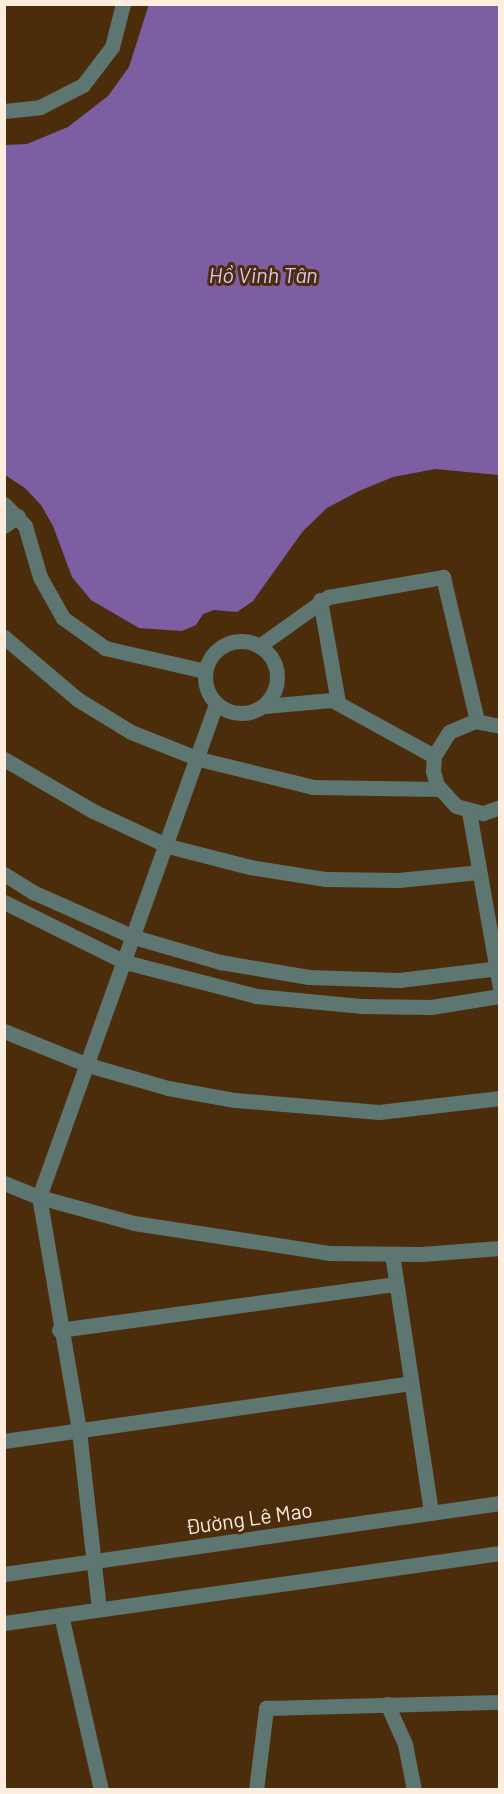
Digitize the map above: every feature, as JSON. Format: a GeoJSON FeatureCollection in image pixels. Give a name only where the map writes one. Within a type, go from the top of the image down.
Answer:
{"type":"FeatureCollection","features":[{"type":"Feature","properties":{"kind":"street"},"geometry":{"type":"LineString","coordinates":[[4,111],[40,107],[83,85],[112,46],[123,4]]}},
{"type":"Feature","properties":{"kind":"street"},"geometry":{"type":"LineString","coordinates":[[4,504],[18,516],[25,526],[40,577],[63,618],[105,648],[205,671]]}},
{"type":"Feature","properties":{"kind":"street"},"geometry":{"type":"LineString","coordinates":[[4,525],[18,516]]}},
{"type":"Feature","properties":{"kind":"street"},"geometry":{"type":"LineString","coordinates":[[259,646],[320,600],[443,576],[477,721]]}},
{"type":"Feature","properties":{"kind":"street"},"geometry":{"type":"LineString","coordinates":[[320,600],[338,702]]}},
{"type":"Feature","properties":{"kind":"street"},"geometry":{"type":"LineString","coordinates":[[4,637],[77,699],[131,732],[199,759],[313,787],[440,789]]}},
{"type":"Feature","properties":{"kind":"street"},"geometry":{"type":"LineString","coordinates":[[264,706],[275,692],[278,675],[272,658],[259,646],[243,641],[225,644],[212,655],[205,671],[207,689],[216,704],[240,714],[264,706],[338,702],[434,756]]}},
{"type":"Feature","properties":{"kind":"street"},"geometry":{"type":"LineString","coordinates":[[99,1609],[79,1430],[59,1330],[39,1197],[168,846],[216,704]]}},
{"type":"Feature","properties":{"kind":"street"},"geometry":{"type":"LineString","coordinates":[[500,726],[477,721],[449,732],[434,756],[433,771],[440,789],[456,806],[469,812],[500,807]]}},
{"type":"Feature","properties":{"kind":"street"},"geometry":{"type":"LineString","coordinates":[[4,759],[93,812],[168,846],[250,867],[326,879],[398,880],[479,872]]}},
{"type":"Feature","properties":{"kind":"street"},"geometry":{"type":"LineString","coordinates":[[469,812],[500,988]]}},
{"type":"Feature","properties":{"kind":"street"},"geometry":{"type":"LineString","coordinates":[[4,874],[35,893],[134,937],[220,962],[309,976],[399,980],[498,968]]}},
{"type":"Feature","properties":{"kind":"street"},"geometry":{"type":"LineString","coordinates":[[4,902],[125,962],[256,996],[361,1006],[431,1007],[500,996]]}},
{"type":"Feature","properties":{"kind":"street"},"geometry":{"type":"LineString","coordinates":[[4,1031],[88,1065],[168,1088],[308,1109],[379,1112],[500,1098]]}},
{"type":"Feature","properties":{"kind":"street"},"geometry":{"type":"LineString","coordinates":[[4,1183],[39,1197],[134,1223],[328,1253],[392,1254],[500,1248]]}},
{"type":"Feature","properties":{"kind":"street"},"geometry":{"type":"LineString","coordinates":[[392,1254],[431,1513]]}},
{"type":"Feature","properties":{"kind":"street"},"geometry":{"type":"LineString","coordinates":[[59,1330],[396,1284]]}},
{"type":"Feature","properties":{"kind":"street"},"geometry":{"type":"LineString","coordinates":[[4,1441],[411,1383]]}},
{"type":"Feature","properties":{"kind":"street","name":"Đường Lê Mao"},"geometry":{"type":"LineString","coordinates":[[4,1574],[500,1503]]}},
{"type":"Feature","properties":{"kind":"street"},"geometry":{"type":"LineString","coordinates":[[4,1623],[500,1552]]}},
{"type":"Feature","properties":{"kind":"street"},"geometry":{"type":"LineString","coordinates":[[61,1615],[101,1790]]}},
{"type":"Feature","properties":{"kind":"street"},"geometry":{"type":"LineString","coordinates":[[256,1790],[266,1708],[500,1702]]}},
{"type":"Feature","properties":{"kind":"street"},"geometry":{"type":"LineString","coordinates":[[387,1704],[405,1744],[414,1790]]}},
{"type":"Feature","properties":{"kind":"water","name":"Hồ Vinh Tân"},"geometry":{"type":"Polygon","coordinates":[[[149,4],[499,5],[499,475],[435,469],[393,477],[359,491],[327,508],[303,531],[253,601],[237,612],[214,610],[203,614],[196,625],[182,631],[139,628],[91,600],[72,577],[53,526],[41,505],[25,488],[5,475],[5,145],[27,144],[68,127],[108,96],[129,67],[149,4]]]}}]}
